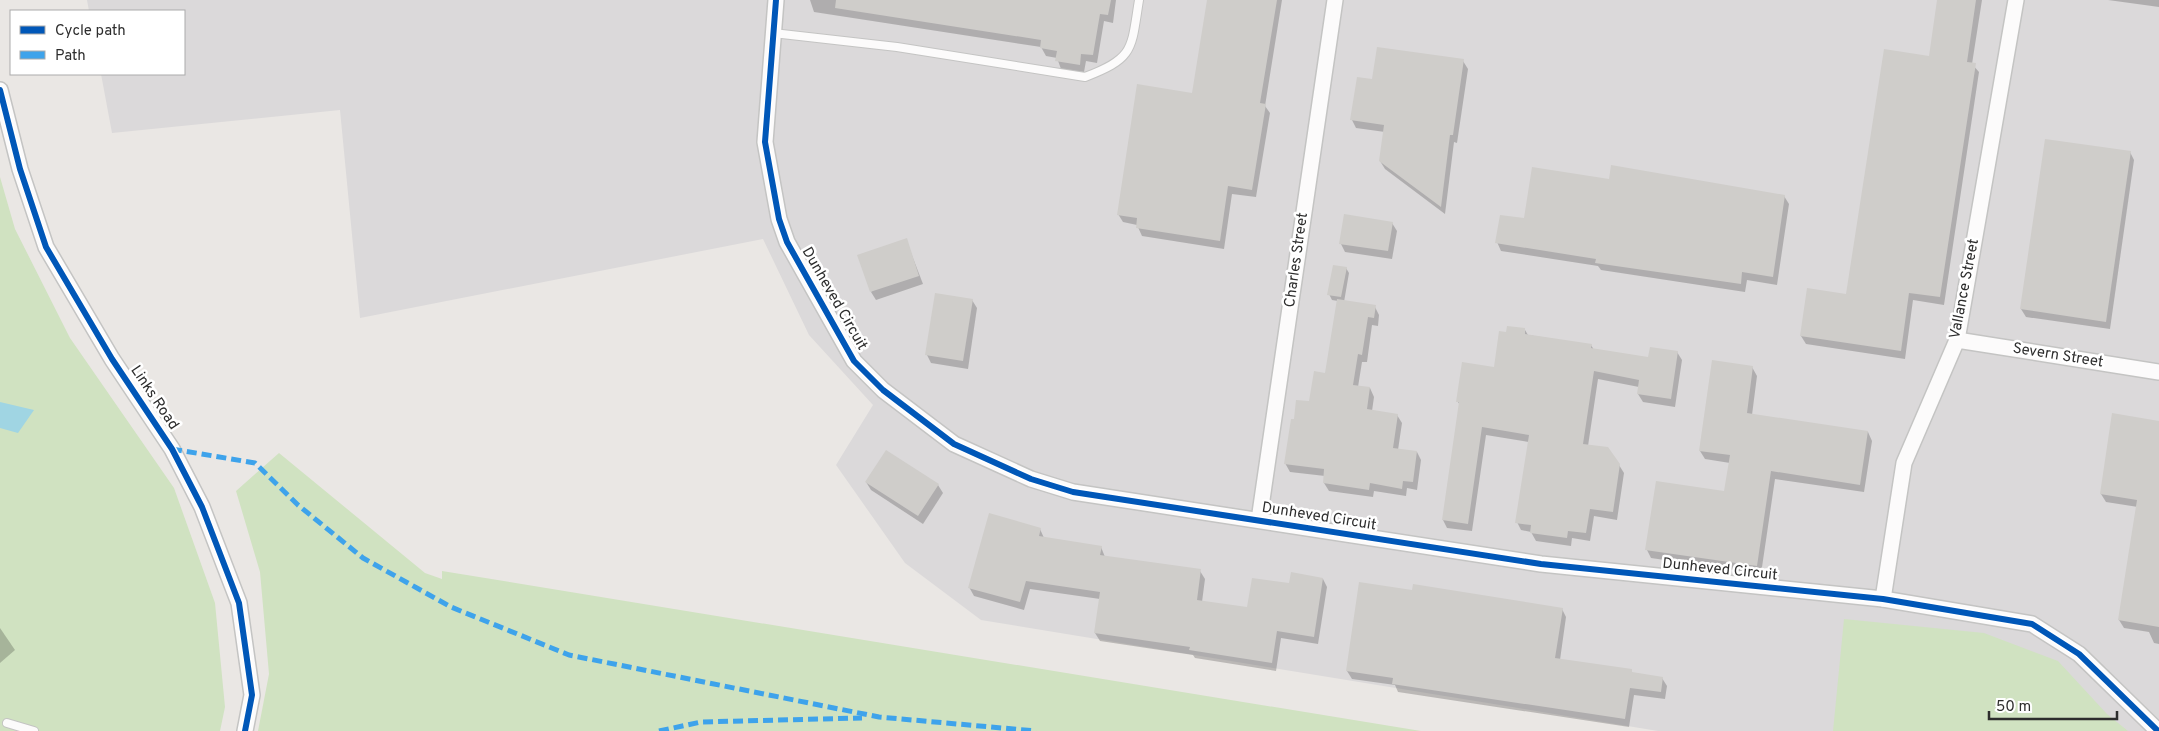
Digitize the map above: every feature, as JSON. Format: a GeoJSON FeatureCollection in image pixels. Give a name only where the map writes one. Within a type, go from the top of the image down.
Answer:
{"type":"FeatureCollection","features":[{"type":"Feature","properties":{"kind":"street","name":"Dunheved Circuit"},"geometry":{"type":"LineString","coordinates":[[776,0],[765,142],[779,219],[787,242],[854,361],[883,390],[954,444],[1031,479],[1073,492],[1541,564],[1884,599],[2032,624],[2079,654],[2158,731]]}},
{"type":"Feature","properties":{"kind":"street","name":"Charles Street"},"geometry":{"type":"LineString","coordinates":[[1259,520],[1335,0]]}},
{"type":"Feature","properties":{"kind":"street","name":"Vallance Street"},"geometry":{"type":"LineString","coordinates":[[1884,599],[1904,463],[1957,340],[2016,0]]}},
{"type":"Feature","properties":{"kind":"street","name":"Links Road"},"geometry":{"type":"LineString","coordinates":[[0,90],[20,169],[46,247],[112,359],[172,449],[208,524],[239,603],[252,695],[245,731]]}},
{"type":"Feature","properties":{"kind":"street","name":"Severn Street"},"geometry":{"type":"LineString","coordinates":[[1957,340],[2159,372]]}},
{"type":"Feature","properties":{"kind":"lane"},"geometry":{"type":"LineString","coordinates":[[773,33],[896,48],[1085,77],[1113,66],[1132,46],[1139,0]]}},
{"type":"Feature","properties":{"kind":"lane"},"geometry":{"type":"LineString","coordinates":[[7,722],[34,731]]}},
{"type":"Feature","properties":{"kind":"shaded area"},"geometry":{"type":"Polygon","coordinates":[[[87,0],[2159,0],[2159,731],[1658,731],[981,620],[905,563],[836,465],[873,405],[809,335],[763,239],[360,318],[340,110],[112,133],[101,75],[185,75],[185,10],[89,10],[87,0]]]}},
{"type":"Feature","properties":{"kind":"green space"},"geometry":{"type":"Polygon","coordinates":[[[0,177],[15,229],[70,338],[174,488],[215,603],[225,707],[220,731],[0,731],[0,177]]]}},
{"type":"Feature","properties":{"kind":"green space"},"geometry":{"type":"Polygon","coordinates":[[[279,453],[425,573],[442,579],[442,571],[1421,731],[258,731],[269,674],[260,572],[236,491],[279,453]]]}},
{"type":"Feature","properties":{"kind":"green space"},"geometry":{"type":"Polygon","coordinates":[[[1844,619],[1984,633],[2058,661],[2107,714],[2128,731],[1833,731],[1844,619]]]}},
{"type":"Feature","properties":{"kind":"water"},"geometry":{"type":"Polygon","coordinates":[[[0,402],[34,410],[18,433],[0,428],[0,402]]]}},
{"type":"Feature","properties":{"kind":"building"},"geometry":{"type":"Polygon","coordinates":[[[836,0],[1111,0],[1108,15],[1100,14],[1093,55],[1081,54],[1080,65],[1055,61],[1057,51],[1040,48],[1041,40],[835,8],[836,0]]]}},
{"type":"Feature","properties":{"kind":"building"},"geometry":{"type":"Polygon","coordinates":[[[1207,0],[1277,0],[1260,103],[1266,104],[1252,190],[1228,186],[1220,241],[1136,228],[1137,218],[1117,215],[1137,84],[1192,93],[1207,0]]]}},
{"type":"Feature","properties":{"kind":"building"},"geometry":{"type":"Polygon","coordinates":[[[1937,0],[1976,0],[1967,62],[1976,63],[1940,297],[1909,293],[1901,351],[1800,336],[1807,288],[1846,294],[1884,49],[1929,56],[1937,0]]]}},
{"type":"Feature","properties":{"kind":"building"},"geometry":{"type":"Polygon","coordinates":[[[1377,47],[1464,59],[1453,135],[1450,135],[1441,207],[1379,161],[1384,125],[1350,120],[1357,77],[1372,79],[1377,47]]]}},
{"type":"Feature","properties":{"kind":"building"},"geometry":{"type":"Polygon","coordinates":[[[2045,139],[2131,151],[2106,322],[2020,309],[2045,139]]]}},
{"type":"Feature","properties":{"kind":"building"},"geometry":{"type":"Polygon","coordinates":[[[1611,165],[1785,195],[1773,277],[1742,272],[1741,284],[1595,263],[1596,259],[1495,243],[1500,215],[1524,218],[1532,167],[1609,179],[1611,165]]]}},
{"type":"Feature","properties":{"kind":"building"},"geometry":{"type":"Polygon","coordinates":[[[1344,214],[1393,222],[1388,251],[1339,244],[1344,214]]]}},
{"type":"Feature","properties":{"kind":"building"},"geometry":{"type":"Polygon","coordinates":[[[907,238],[919,276],[870,292],[857,255],[907,238]]]}},
{"type":"Feature","properties":{"kind":"building"},"geometry":{"type":"Polygon","coordinates":[[[1333,265],[1347,267],[1341,297],[1327,295],[1333,265]]]}},
{"type":"Feature","properties":{"kind":"building"},"geometry":{"type":"Polygon","coordinates":[[[935,293],[973,299],[963,361],[925,355],[935,293]]]}},
{"type":"Feature","properties":{"kind":"building"},"geometry":{"type":"Polygon","coordinates":[[[1337,299],[1376,305],[1374,318],[1368,317],[1362,355],[1358,354],[1353,385],[1370,387],[1367,409],[1398,414],[1393,448],[1417,451],[1413,482],[1403,481],[1402,489],[1370,483],[1369,490],[1323,483],[1324,469],[1284,464],[1291,419],[1294,419],[1296,400],[1309,401],[1314,371],[1325,373],[1337,299]]]}},
{"type":"Feature","properties":{"kind":"building"},"geometry":{"type":"Polygon","coordinates":[[[1507,326],[1525,328],[1525,334],[1592,344],[1591,348],[1648,357],[1650,347],[1678,351],[1671,399],[1637,394],[1639,380],[1594,371],[1583,444],[1608,447],[1620,464],[1613,512],[1590,509],[1586,533],[1568,531],[1567,538],[1530,533],[1531,525],[1515,523],[1529,435],[1482,427],[1468,524],[1442,520],[1459,402],[1456,402],[1462,362],[1494,367],[1499,331],[1506,332],[1507,326]]]}},
{"type":"Feature","properties":{"kind":"building"},"geometry":{"type":"Polygon","coordinates":[[[1712,360],[1753,366],[1747,413],[1868,431],[1860,485],[1771,471],[1757,566],[1645,550],[1656,481],[1724,491],[1730,455],[1699,451],[1712,360]]]}},
{"type":"Feature","properties":{"kind":"building"},"geometry":{"type":"Polygon","coordinates":[[[2112,413],[2159,421],[2159,627],[2118,620],[2137,500],[2100,494],[2112,413]]]}},
{"type":"Feature","properties":{"kind":"building"},"geometry":{"type":"Polygon","coordinates":[[[886,450],[939,484],[918,516],[865,482],[886,450]]]}},
{"type":"Feature","properties":{"kind":"building"},"geometry":{"type":"Polygon","coordinates":[[[989,513],[1041,528],[1039,536],[1102,546],[1100,555],[1201,569],[1197,600],[1247,607],[1252,578],[1289,583],[1291,572],[1323,578],[1314,637],[1277,631],[1272,663],[1189,650],[1190,647],[1094,633],[1100,592],[1026,581],[1020,602],[968,588],[989,513]]]}},
{"type":"Feature","properties":{"kind":"building"},"geometry":{"type":"Polygon","coordinates":[[[1359,582],[1412,590],[1413,584],[1563,608],[1555,658],[1632,669],[1632,672],[1663,677],[1661,692],[1630,688],[1625,719],[1392,684],[1393,678],[1346,671],[1359,582]]]}},
{"type":"Feature","properties":{"kind":"marked path"},"geometry":{"type":"LineString","coordinates":[[172,449],[255,463],[298,505],[363,558],[451,607],[569,655],[879,717],[1036,731]]}},
{"type":"Feature","properties":{"kind":"marked path"},"geometry":{"type":"LineString","coordinates":[[659,731],[701,722],[862,718]]}},
{"type":"Feature","properties":{"kind":"cycle path"},"geometry":{"type":"LineString","coordinates":[[776,0],[765,142],[779,219],[787,242],[854,361],[883,390],[954,444],[1031,479],[1073,492],[1541,564],[1883,599],[2032,624],[2079,654],[2158,731]]}},
{"type":"Feature","properties":{"kind":"cycle path"},"geometry":{"type":"LineString","coordinates":[[0,90],[20,169],[46,247],[112,359],[172,449],[202,507],[239,603],[252,695],[245,731]]}}]}
